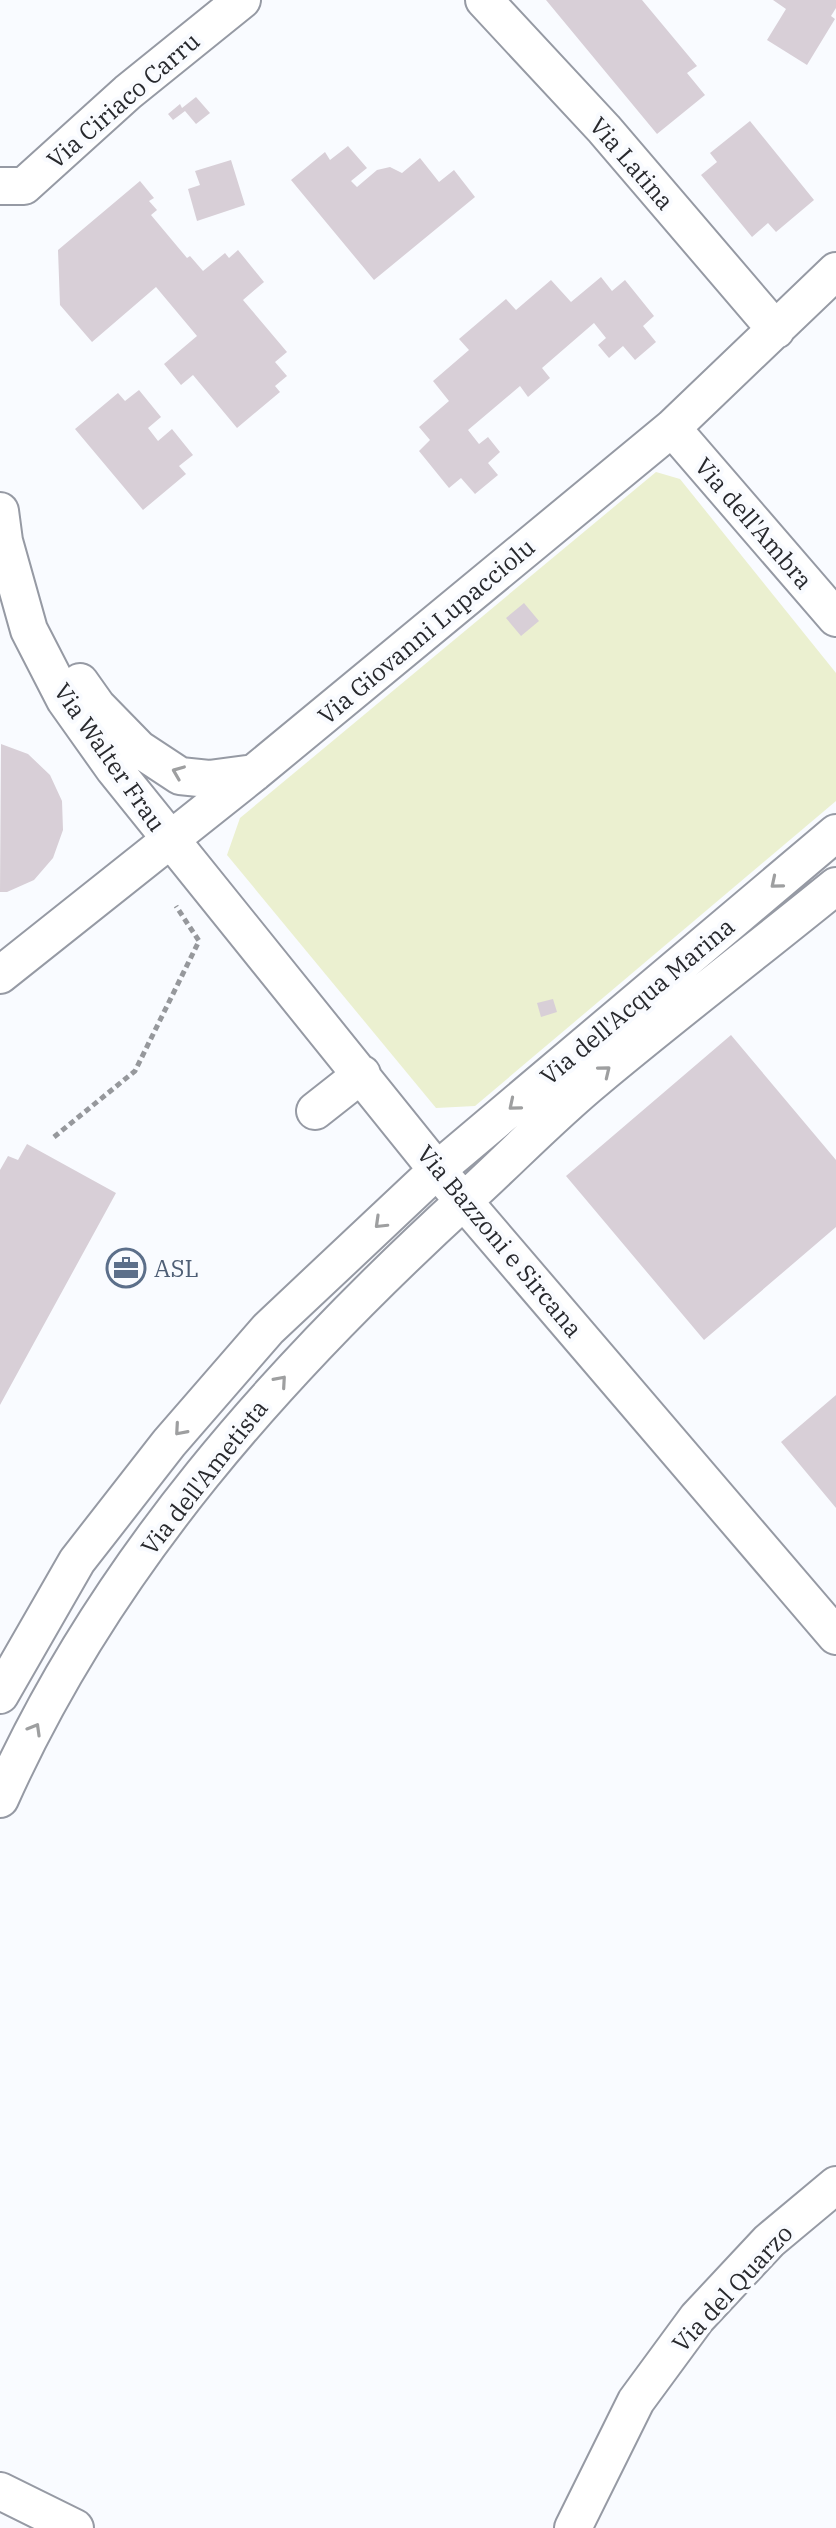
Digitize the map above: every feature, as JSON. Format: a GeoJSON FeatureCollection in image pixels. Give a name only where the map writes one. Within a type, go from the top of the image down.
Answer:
{"type":"FeatureCollection","features":[{"type":"Feature","properties":{"kind":"street","name":"Via Ciriaco Carru"},"geometry":{"type":"LineString","coordinates":[[0,186],[24,186],[128,92],[242,0]]}},
{"type":"Feature","properties":{"kind":"street","name":"Via Latina"},"geometry":{"type":"LineString","coordinates":[[484,0],[604,129],[776,330]]}},
{"type":"Feature","properties":{"kind":"street","name":"Via Giovanni Lupacciolu"},"geometry":{"type":"LineString","coordinates":[[0,975],[254,773],[672,428],[836,271]]}},
{"type":"Feature","properties":{"kind":"street","name":"Via dell'Ambra"},"geometry":{"type":"LineString","coordinates":[[672,428],[836,618]]}},
{"type":"Feature","properties":{"kind":"street","name":"Via Walter Frau"},"geometry":{"type":"LineString","coordinates":[[0,511],[4,541],[29,630],[65,700],[170,840]]}},
{"type":"Feature","properties":{"kind":"street","name":"Via Walter Frau"},"geometry":{"type":"LineString","coordinates":[[29,630],[57,651],[97,706],[139,749],[180,776],[209,779],[254,773]]}},
{"type":"Feature","properties":{"kind":"street","name":"Via dell'Acqua Marina"},"geometry":{"type":"LineString","coordinates":[[437,1170],[836,833]]}},
{"type":"Feature","properties":{"kind":"street","name":"Via Bazzoni e Sircana"},"geometry":{"type":"LineString","coordinates":[[170,840],[437,1170],[836,1636]]}},
{"type":"Feature","properties":{"kind":"street","name":"Via dell'Acqua Marina"},"geometry":{"type":"LineString","coordinates":[[465,1200],[593,1081],[836,886]]}},
{"type":"Feature","properties":{"kind":"street"},"geometry":{"type":"LineString","coordinates":[[315,1111],[362,1074]]}},
{"type":"Feature","properties":{"kind":"street","name":"Via dell'Ametista"},"geometry":{"type":"LineString","coordinates":[[0,1695],[77,1561],[169,1443],[268,1329],[437,1170]]}},
{"type":"Feature","properties":{"kind":"street","name":"Via dell'Ametista"},"geometry":{"type":"LineString","coordinates":[[0,1799],[20,1754],[103,1610],[192,1485],[298,1361],[465,1200]]}},
{"type":"Feature","properties":{"kind":"street","name":"Via del Quarzo"},"geometry":{"type":"LineString","coordinates":[[573,2528],[636,2401],[697,2318],[769,2241],[836,2185]]}},
{"type":"Feature","properties":{"kind":"street"},"geometry":{"type":"LineString","coordinates":[[0,2491],[75,2528]]}},
{"type":"Feature","properties":{"kind":"path"},"geometry":{"type":"LineString","coordinates":[[54,1137],[135,1071],[199,941],[175,907],[207,886]]}},
{"type":"Feature","properties":{"kind":"green space"},"geometry":{"type":"Polygon","coordinates":[[[656,472],[680,479],[836,673],[836,801],[475,1106],[436,1108],[227,855],[240,818],[656,472]]]}},
{"type":"Feature","properties":{"kind":"building"},"geometry":{"type":"Polygon","coordinates":[[[546,0],[642,0],[697,66],[687,73],[705,95],[657,134],[546,0]]]}},
{"type":"Feature","properties":{"kind":"building"},"geometry":{"type":"Polygon","coordinates":[[[773,0],[836,0],[831,16],[835,19],[807,65],[767,40],[786,9],[773,0]]]}},
{"type":"Feature","properties":{"kind":"building"},"geometry":{"type":"Polygon","coordinates":[[[196,97],[210,113],[196,124],[185,111],[173,120],[168,114],[180,104],[182,108],[196,97]]]}},
{"type":"Feature","properties":{"kind":"building"},"geometry":{"type":"Polygon","coordinates":[[[750,121],[814,200],[776,232],[768,223],[752,237],[701,175],[717,162],[710,153],[750,121]]]}},
{"type":"Feature","properties":{"kind":"building"},"geometry":{"type":"Polygon","coordinates":[[[348,146],[367,168],[351,181],[357,187],[377,170],[390,167],[402,173],[420,158],[439,182],[454,170],[475,197],[374,280],[291,180],[325,152],[330,160],[348,146]]]}},
{"type":"Feature","properties":{"kind":"building"},"geometry":{"type":"Polygon","coordinates":[[[231,160],[245,205],[197,221],[188,189],[200,185],[195,171],[231,160]]]}},
{"type":"Feature","properties":{"kind":"building"},"geometry":{"type":"Polygon","coordinates":[[[140,181],[154,198],[149,201],[157,210],[151,215],[187,258],[190,256],[203,271],[225,253],[229,258],[238,250],[264,282],[243,300],[287,352],[275,362],[287,376],[275,386],[280,392],[237,428],[193,375],[181,385],[164,364],[197,336],[156,287],[92,342],[60,305],[58,250],[140,181]]]}},
{"type":"Feature","properties":{"kind":"building"},"geometry":{"type":"Polygon","coordinates":[[[601,277],[612,291],[625,280],[654,316],[643,326],[656,342],[635,360],[623,346],[609,358],[598,345],[606,338],[594,323],[542,368],[550,378],[528,397],[520,386],[468,430],[479,444],[488,437],[500,452],[488,463],[498,475],[475,494],[461,478],[449,488],[419,451],[430,440],[419,427],[449,401],[433,381],[469,350],[459,339],[506,299],[516,310],[551,280],[571,302],[601,277]]]}},
{"type":"Feature","properties":{"kind":"building"},"geometry":{"type":"Polygon","coordinates":[[[139,390],[161,417],[148,428],[158,441],[172,429],[193,455],[179,466],[186,474],[143,510],[75,429],[118,393],[125,401],[139,390]]]}},
{"type":"Feature","properties":{"kind":"building"},"geometry":{"type":"Polygon","coordinates":[[[524,603],[539,621],[521,636],[506,618],[524,603]]]}},
{"type":"Feature","properties":{"kind":"building"},"geometry":{"type":"Polygon","coordinates":[[[1,744],[28,754],[50,775],[62,801],[63,830],[53,858],[34,880],[7,892],[0,892],[1,744]]]}},
{"type":"Feature","properties":{"kind":"building"},"geometry":{"type":"Polygon","coordinates":[[[553,999],[557,1012],[541,1017],[537,1003],[553,999]]]}},
{"type":"Feature","properties":{"kind":"building"},"geometry":{"type":"Polygon","coordinates":[[[731,1035],[836,1160],[836,1227],[704,1340],[566,1176],[731,1035]]]}},
{"type":"Feature","properties":{"kind":"building"},"geometry":{"type":"Polygon","coordinates":[[[27,1144],[116,1193],[0,1405],[0,1170],[8,1156],[18,1160],[27,1144]]]}},
{"type":"Feature","properties":{"kind":"building"},"geometry":{"type":"Polygon","coordinates":[[[836,1395],[836,1508],[781,1442],[836,1395]]]}},
{"type":"Feature","properties":{"kind":"place","name":"ASL"},"geometry":{"type":"Point","coordinates":[126,1268]}}]}
